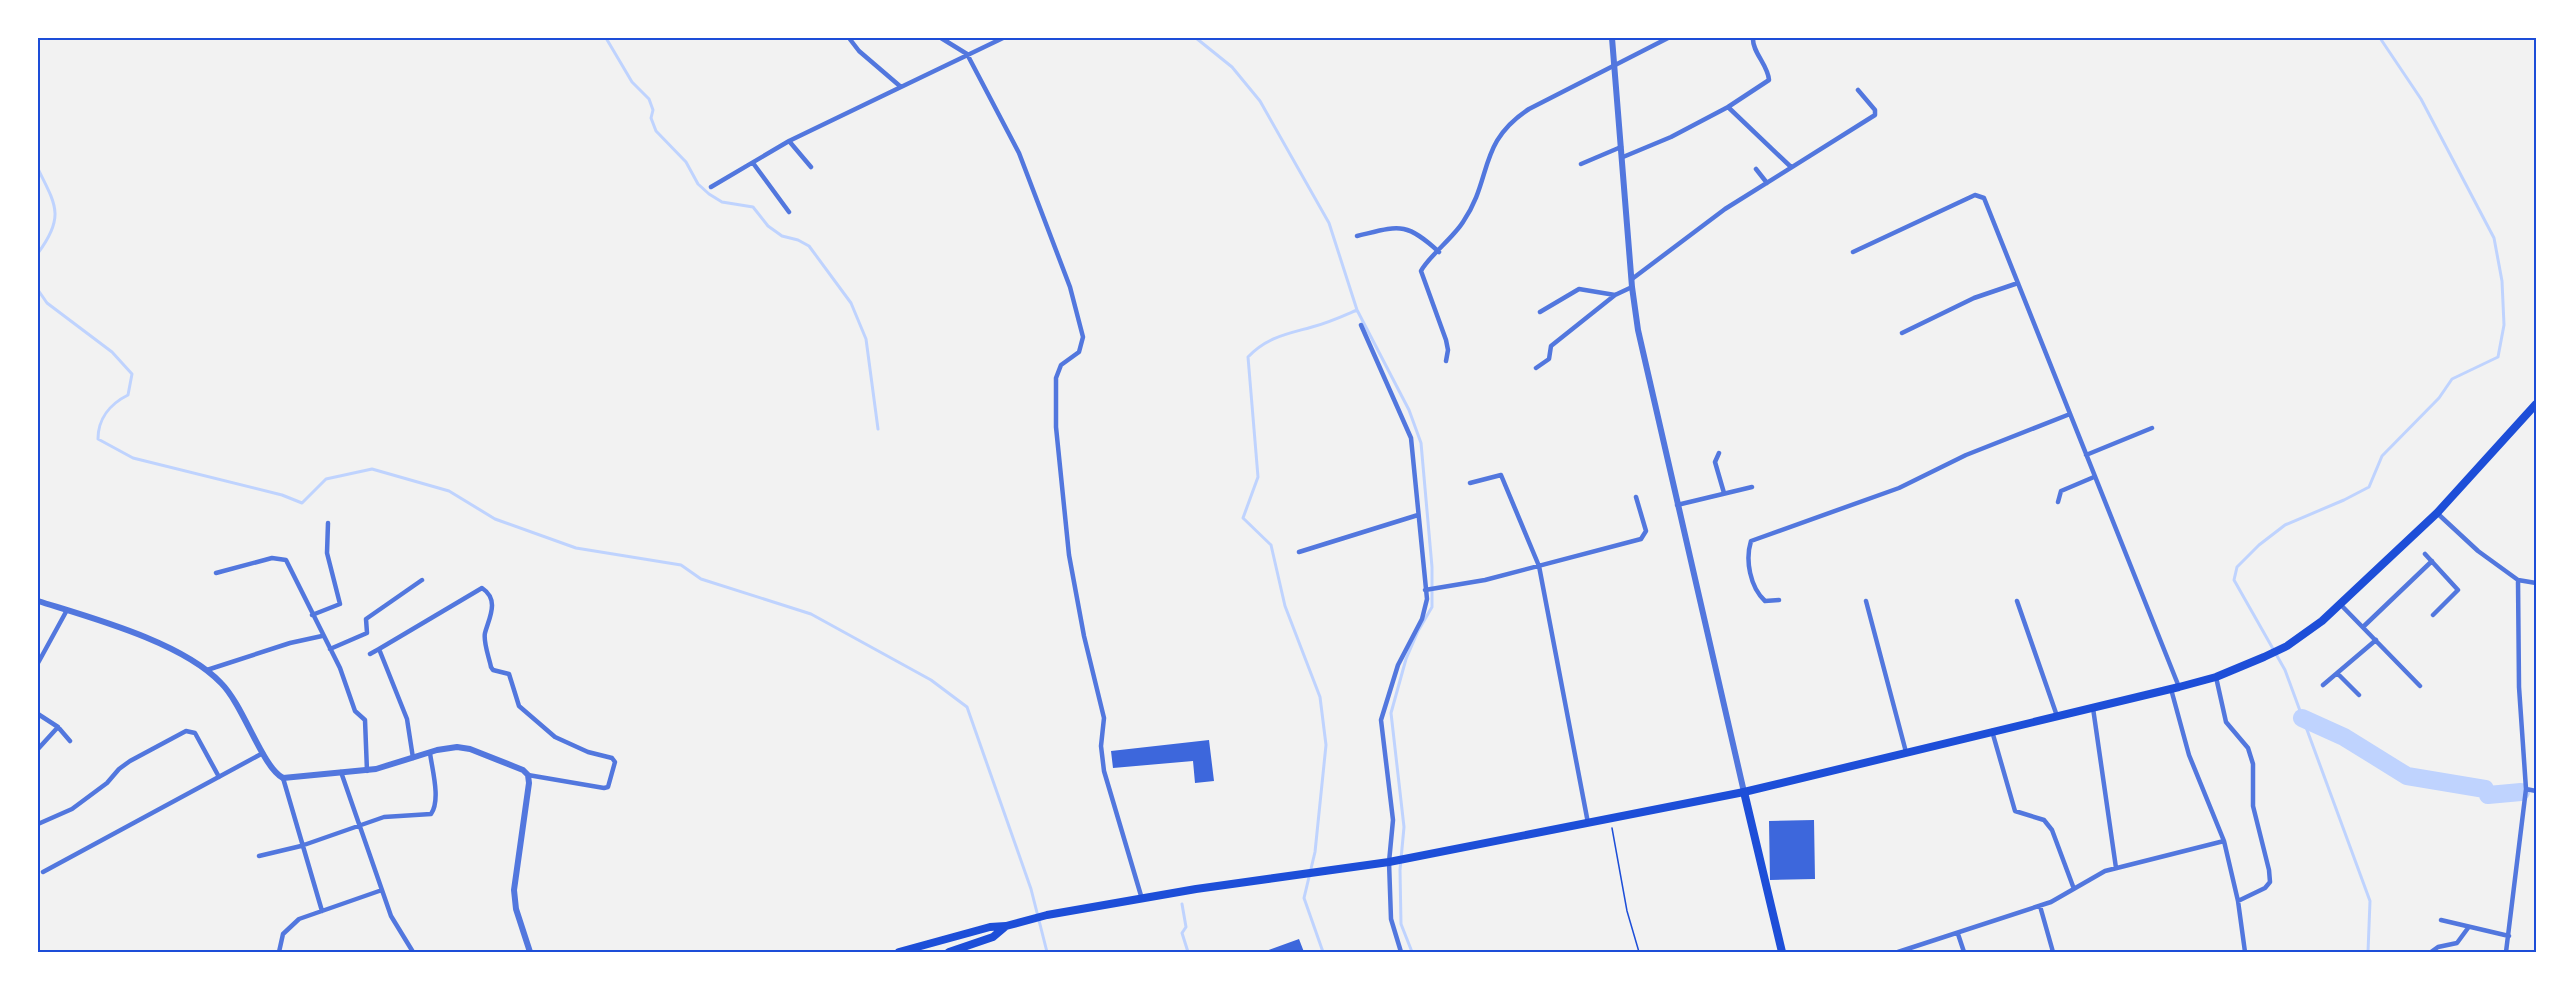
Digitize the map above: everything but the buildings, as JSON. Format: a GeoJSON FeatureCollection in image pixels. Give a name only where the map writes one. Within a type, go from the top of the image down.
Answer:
{"type":"FeatureCollection","features":[{"type":"Feature","properties":{"kind":"main road"},"geometry":{"type":"LineString","coordinates":[[899,952],[990,927],[1006,926],[1047,915],[1142,898],[1392,862],[1744,792],[2216,677],[2287,646],[2341,604],[2437,513],[2536,404]]}},
{"type":"Feature","properties":{"kind":"main road"},"geometry":{"type":"LineString","coordinates":[[1744,792],[1782,952]]}},
{"type":"Feature","properties":{"kind":"main road"},"geometry":{"type":"LineString","coordinates":[[949,952],[993,937],[1006,926]]}},
{"type":"Feature","properties":{"kind":"street"},"geometry":{"type":"LineString","coordinates":[[849,38],[859,51],[901,87]]}},
{"type":"Feature","properties":{"kind":"street"},"geometry":{"type":"LineString","coordinates":[[941,38],[967,54],[1019,153],[1055,242],[1083,333],[1079,352],[1061,365],[1056,378],[1056,427],[1069,555],[1084,636],[1104,718],[1101,746],[1104,771],[1142,898]]}},
{"type":"Feature","properties":{"kind":"street"},"geometry":{"type":"LineString","coordinates":[[711,187],[789,141],[1004,38]]}},
{"type":"Feature","properties":{"kind":"street"},"geometry":{"type":"LineString","coordinates":[[1612,38],[1632,283],[1647,375],[1744,792]]}},
{"type":"Feature","properties":{"kind":"street"},"geometry":{"type":"LineString","coordinates":[[1446,361],[1446,339],[1421,273],[1422,267],[1439,252],[1464,221],[1495,141],[1509,124],[1529,109],[1668,38]]}},
{"type":"Feature","properties":{"kind":"street"},"geometry":{"type":"LineString","coordinates":[[1623,158],[1728,107],[1769,80],[1767,70],[1753,44],[1754,38]]}},
{"type":"Feature","properties":{"kind":"street"},"geometry":{"type":"LineString","coordinates":[[1536,368],[1549,359],[1551,346],[1725,209],[1875,115],[1875,110],[1858,90]]}},
{"type":"Feature","properties":{"kind":"street"},"geometry":{"type":"LineString","coordinates":[[1728,107],[1791,168]]}},
{"type":"Feature","properties":{"kind":"street"},"geometry":{"type":"LineString","coordinates":[[789,141],[811,167]]}},
{"type":"Feature","properties":{"kind":"street"},"geometry":{"type":"LineString","coordinates":[[1581,164],[1620,147]]}},
{"type":"Feature","properties":{"kind":"street"},"geometry":{"type":"LineString","coordinates":[[753,163],[789,212]]}},
{"type":"Feature","properties":{"kind":"street"},"geometry":{"type":"LineString","coordinates":[[1756,169],[1767,183]]}},
{"type":"Feature","properties":{"kind":"street"},"geometry":{"type":"LineString","coordinates":[[1853,252],[1979,195],[1986,202],[2175,688],[2192,763],[2224,841],[2238,900],[2245,952]]}},
{"type":"Feature","properties":{"kind":"street"},"geometry":{"type":"LineString","coordinates":[[1357,236],[1392,228],[1407,228],[1439,252]]}},
{"type":"Feature","properties":{"kind":"street"},"geometry":{"type":"LineString","coordinates":[[1902,333],[1974,298],[2018,283]]}},
{"type":"Feature","properties":{"kind":"street"},"geometry":{"type":"LineString","coordinates":[[1540,312],[1579,289],[1615,295]]}},
{"type":"Feature","properties":{"kind":"street"},"geometry":{"type":"LineString","coordinates":[[1361,325],[1411,438],[1427,590],[1423,615],[1398,665],[1382,712],[1381,734],[1393,820],[1391,919],[1401,952]]}},
{"type":"Feature","properties":{"kind":"street"},"geometry":{"type":"LineString","coordinates":[[1779,600],[1765,601],[1759,596],[1747,554],[1751,541],[1899,488],[1966,455],[2070,414]]}},
{"type":"Feature","properties":{"kind":"street"},"geometry":{"type":"LineString","coordinates":[[2086,455],[2152,428]]}},
{"type":"Feature","properties":{"kind":"street"},"geometry":{"type":"LineString","coordinates":[[1719,453],[1715,462],[1724,493]]}},
{"type":"Feature","properties":{"kind":"street"},"geometry":{"type":"LineString","coordinates":[[1470,483],[1501,475],[1539,566],[1588,823]]}},
{"type":"Feature","properties":{"kind":"street"},"geometry":{"type":"LineString","coordinates":[[2058,502],[2061,491],[2094,477]]}},
{"type":"Feature","properties":{"kind":"street"},"geometry":{"type":"LineString","coordinates":[[1677,505],[1752,487]]}},
{"type":"Feature","properties":{"kind":"street"},"geometry":{"type":"LineString","coordinates":[[1427,590],[1485,580],[1644,538],[1646,531],[1636,496]]}},
{"type":"Feature","properties":{"kind":"street"},"geometry":{"type":"LineString","coordinates":[[2437,513],[2478,551],[2518,580],[2536,583]]}},
{"type":"Feature","properties":{"kind":"street"},"geometry":{"type":"LineString","coordinates":[[1299,552],[1418,515]]}},
{"type":"Feature","properties":{"kind":"street"},"geometry":{"type":"LineString","coordinates":[[312,615],[340,604],[327,553],[328,523]]}},
{"type":"Feature","properties":{"kind":"street"},"geometry":{"type":"LineString","coordinates":[[2425,554],[2458,590],[2433,615]]}},
{"type":"Feature","properties":{"kind":"street"},"geometry":{"type":"LineString","coordinates":[[216,573],[272,558],[283,558],[345,679],[355,711],[365,720],[367,771]]}},
{"type":"Feature","properties":{"kind":"street"},"geometry":{"type":"LineString","coordinates":[[2363,627],[2432,561]]}},
{"type":"Feature","properties":{"kind":"street"},"geometry":{"type":"LineString","coordinates":[[330,649],[368,632],[366,619],[422,580]]}},
{"type":"Feature","properties":{"kind":"street"},"geometry":{"type":"LineString","coordinates":[[2506,952],[2526,789],[2519,687],[2518,580]]}},
{"type":"Feature","properties":{"kind":"street"},"geometry":{"type":"LineString","coordinates":[[38,601],[157,643],[207,670],[230,694],[271,770],[283,778],[367,771],[448,748],[470,749],[517,766],[528,775],[608,787],[615,762],[612,758],[588,752],[555,737],[519,706],[509,674],[493,670],[491,667],[484,634],[493,612],[485,589],[479,589],[370,654]]}},
{"type":"Feature","properties":{"kind":"street"},"geometry":{"type":"LineString","coordinates":[[1866,601],[1906,752]]}},
{"type":"Feature","properties":{"kind":"street"},"geometry":{"type":"LineString","coordinates":[[2018,601],[2057,716]]}},
{"type":"Feature","properties":{"kind":"street"},"geometry":{"type":"LineString","coordinates":[[2341,604],[2420,686]]}},
{"type":"Feature","properties":{"kind":"street"},"geometry":{"type":"LineString","coordinates":[[38,663],[67,610]]}},
{"type":"Feature","properties":{"kind":"street"},"geometry":{"type":"LineString","coordinates":[[207,670],[290,643],[322,636]]}},
{"type":"Feature","properties":{"kind":"street"},"geometry":{"type":"LineString","coordinates":[[2323,685],[2376,640]]}},
{"type":"Feature","properties":{"kind":"street"},"geometry":{"type":"LineString","coordinates":[[380,649],[407,719],[412,758]]}},
{"type":"Feature","properties":{"kind":"street"},"geometry":{"type":"LineString","coordinates":[[2337,673],[2359,695]]}},
{"type":"Feature","properties":{"kind":"street"},"geometry":{"type":"LineString","coordinates":[[2216,677],[2226,722],[2248,748],[2253,764],[2253,806],[2270,879],[2265,888],[2238,900]]}},
{"type":"Feature","properties":{"kind":"street"},"geometry":{"type":"LineString","coordinates":[[2093,708],[2116,868]]}},
{"type":"Feature","properties":{"kind":"street"},"geometry":{"type":"LineString","coordinates":[[38,714],[58,727],[70,741]]}},
{"type":"Feature","properties":{"kind":"street"},"geometry":{"type":"LineString","coordinates":[[38,749],[58,727]]}},
{"type":"Feature","properties":{"kind":"street"},"geometry":{"type":"LineString","coordinates":[[38,824],[72,809],[107,783],[119,769],[130,761],[187,731],[195,734],[219,777]]}},
{"type":"Feature","properties":{"kind":"street"},"geometry":{"type":"LineString","coordinates":[[1992,731],[2015,811],[2044,820],[2052,830],[2074,889]]}},
{"type":"Feature","properties":{"kind":"street"},"geometry":{"type":"LineString","coordinates":[[43,872],[263,753]]}},
{"type":"Feature","properties":{"kind":"street"},"geometry":{"type":"LineString","coordinates":[[259,856],[301,846],[384,817],[434,812],[430,753]]}},
{"type":"Feature","properties":{"kind":"street"},"geometry":{"type":"LineString","coordinates":[[341,772],[391,916],[413,952]]}},
{"type":"Feature","properties":{"kind":"street"},"geometry":{"type":"LineString","coordinates":[[528,775],[529,788],[514,890],[516,909],[530,952]]}},
{"type":"Feature","properties":{"kind":"street"},"geometry":{"type":"LineString","coordinates":[[283,778],[301,846],[322,911]]}},
{"type":"Feature","properties":{"kind":"street"},"geometry":{"type":"LineString","coordinates":[[2526,789],[2536,791]]}},
{"type":"Feature","properties":{"kind":"street"},"geometry":{"type":"LineString","coordinates":[[1898,952],[2040,906],[2097,875],[2116,868],[2224,841]]}},
{"type":"Feature","properties":{"kind":"street"},"geometry":{"type":"LineString","coordinates":[[279,952],[284,934],[290,925],[382,890]]}},
{"type":"Feature","properties":{"kind":"street"},"geometry":{"type":"LineString","coordinates":[[2040,906],[2054,952]]}},
{"type":"Feature","properties":{"kind":"street"},"geometry":{"type":"LineString","coordinates":[[2441,920],[2509,936]]}},
{"type":"Feature","properties":{"kind":"street"},"geometry":{"type":"LineString","coordinates":[[2431,952],[2438,947],[2457,944],[2468,928]]}},
{"type":"Feature","properties":{"kind":"street"},"geometry":{"type":"LineString","coordinates":[[1958,934],[1964,952]]}},
{"type":"Feature","properties":{"kind":"path"},"geometry":{"type":"LineString","coordinates":[[1610,818],[1627,911],[1639,952]]}},
{"type":"Feature","properties":{"kind":"waterway"},"geometry":{"type":"LineString","coordinates":[[606,38],[632,82],[649,99],[653,110],[651,118],[656,131],[686,162],[698,184],[722,202],[753,207],[768,226],[782,236],[798,240],[809,246],[851,303],[866,339],[878,429]]}},
{"type":"Feature","properties":{"kind":"waterway"},"geometry":{"type":"LineString","coordinates":[[1196,38],[1232,67],[1260,101],[1329,223],[1357,310],[1409,410],[1421,443],[1432,567],[1432,607],[1406,659],[1391,713],[1404,827],[1400,870],[1401,924],[1412,952]]}},
{"type":"Feature","properties":{"kind":"waterway"},"geometry":{"type":"LineString","coordinates":[[2368,952],[2370,901],[2285,670],[2234,580],[2237,567],[2259,545],[2285,525],[2369,487],[2382,456],[2439,398],[2452,379],[2498,357],[2504,325],[2502,281],[2494,238],[2421,99],[2380,38]]}},
{"type":"Feature","properties":{"kind":"waterway"},"geometry":{"type":"LineString","coordinates":[[38,169],[55,211],[52,230],[38,253]]}},
{"type":"Feature","properties":{"kind":"waterway"},"geometry":{"type":"LineString","coordinates":[[38,290],[47,303],[112,352],[132,374],[128,395],[106,413],[100,425],[98,439],[133,458],[282,495],[302,503],[326,479],[372,469],[449,491],[495,519],[576,548],[681,565],[701,579],[811,614],[931,680],[967,707],[1031,889],[1047,952]]}},
{"type":"Feature","properties":{"kind":"waterway"},"geometry":{"type":"LineString","coordinates":[[1323,952],[1304,898],[1315,852],[1326,745],[1320,697],[1285,606],[1271,545],[1243,518],[1258,477],[1248,357],[1262,345],[1278,337],[1324,324],[1357,310]]}},
{"type":"Feature","properties":{"kind":"waterway"},"geometry":{"type":"LineString","coordinates":[[2302,718],[2344,737],[2407,776],[2485,789],[2488,795],[2521,792]]}},
{"type":"Feature","properties":{"kind":"waterway"},"geometry":{"type":"LineString","coordinates":[[1182,904],[1186,927],[1182,933],[1188,952]]}}]}
